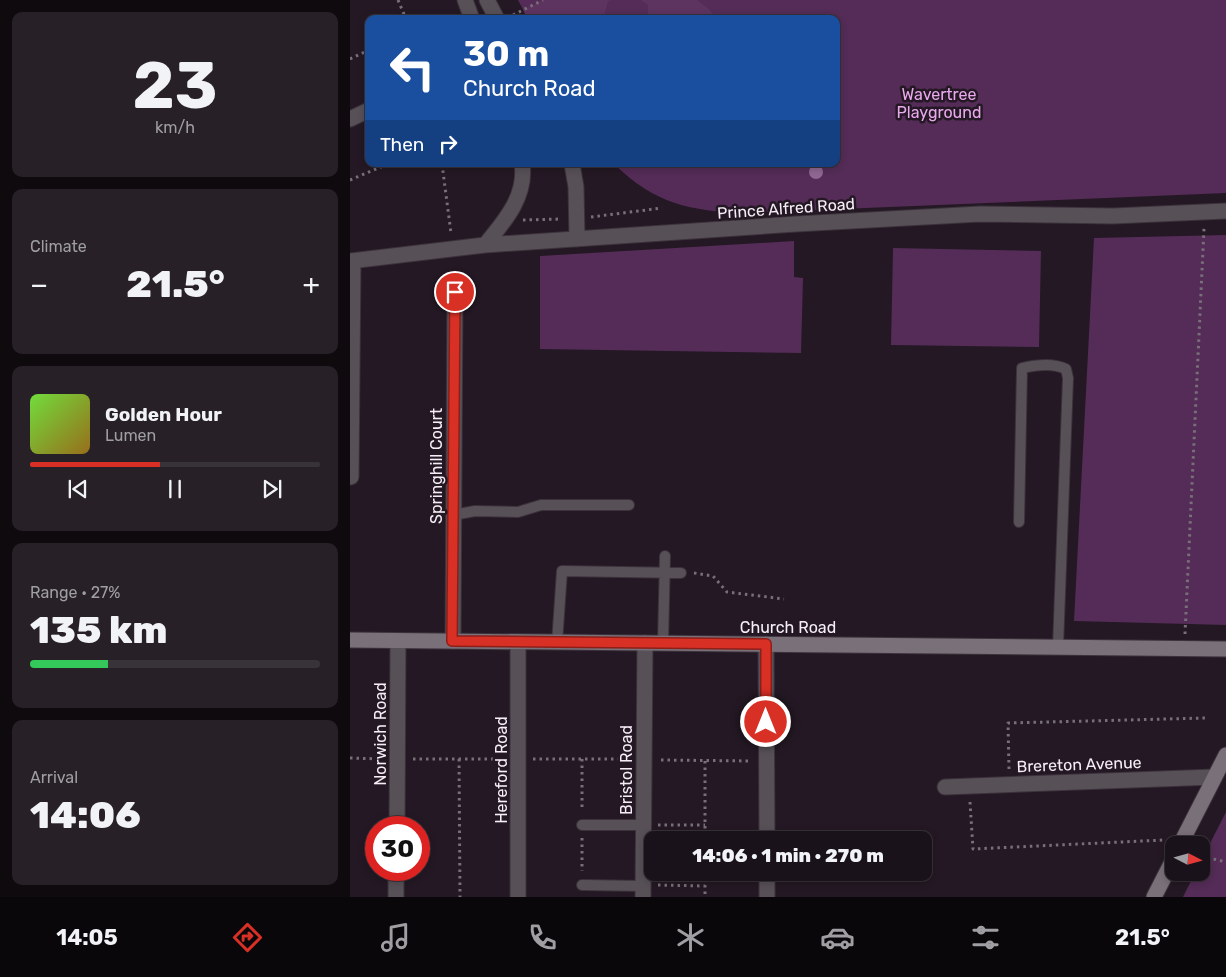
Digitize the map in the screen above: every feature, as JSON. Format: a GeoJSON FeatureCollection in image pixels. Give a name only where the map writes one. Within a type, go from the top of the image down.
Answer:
{"type":"FeatureCollection","features":[{"type":"Feature","properties":{"kind":"street"},"geometry":{"type":"LineString","coordinates":[[465,0],[471,15]]}},
{"type":"Feature","properties":{"kind":"street"},"geometry":{"type":"LineString","coordinates":[[487,0],[495,15]]}},
{"type":"Feature","properties":{"kind":"street"},"geometry":{"type":"LineString","coordinates":[[350,119],[365,112]]}},
{"type":"Feature","properties":{"kind":"street"},"geometry":{"type":"LineString","coordinates":[[485,245],[506,220],[522,188],[522,167]]}},
{"type":"Feature","properties":{"kind":"street"},"geometry":{"type":"LineString","coordinates":[[573,167],[576,187],[577,239]]}},
{"type":"Feature","properties":{"kind":"street","name":"Prince Alfred Road"},"geometry":{"type":"LineString","coordinates":[[351,261],[485,245],[980,214],[1113,216],[1226,211]]}},
{"type":"Feature","properties":{"kind":"street"},"geometry":{"type":"LineString","coordinates":[[351,261],[351,477]]}},
{"type":"Feature","properties":{"kind":"street","name":"Springhill Court"},"geometry":{"type":"LineString","coordinates":[[452,641],[455,292]]}},
{"type":"Feature","properties":{"kind":"street","name":"Church Road"},"geometry":{"type":"LineString","coordinates":[[350,640],[1226,649]]}},
{"type":"Feature","properties":{"kind":"street","name":"Norwich Road"},"geometry":{"type":"LineString","coordinates":[[397,816],[398,641]]}},
{"type":"Feature","properties":{"kind":"street","name":"Hereford Road"},"geometry":{"type":"LineString","coordinates":[[518,642],[518,897]]}},
{"type":"Feature","properties":{"kind":"street","name":"Bristol Road"},"geometry":{"type":"LineString","coordinates":[[643,889],[644,643]]}},
{"type":"Feature","properties":{"kind":"street"},"geometry":{"type":"LineString","coordinates":[[766,644],[767,831]]}},
{"type":"Feature","properties":{"kind":"street"},"geometry":{"type":"LineString","coordinates":[[1184,836],[1226,755]]}},
{"type":"Feature","properties":{"kind":"street","name":"Brereton Avenue"},"geometry":{"type":"LineString","coordinates":[[945,787],[1214,777]]}},
{"type":"Feature","properties":{"kind":"street"},"geometry":{"type":"LineString","coordinates":[[1154,897],[1165,876]]}},
{"type":"Feature","properties":{"kind":"street"},"geometry":{"type":"LineString","coordinates":[[396,881],[396,897]]}},
{"type":"Feature","properties":{"kind":"street"},"geometry":{"type":"LineString","coordinates":[[767,881],[767,897]]}},
{"type":"Feature","properties":{"kind":"lane"},"geometry":{"type":"LineString","coordinates":[[1019,522],[1022,368],[1030,366],[1060,366],[1066,369],[1068,378],[1058,647]]}},
{"type":"Feature","properties":{"kind":"lane"},"geometry":{"type":"LineString","coordinates":[[453,515],[474,511],[518,512],[541,504],[629,505]]}},
{"type":"Feature","properties":{"kind":"lane"},"geometry":{"type":"LineString","coordinates":[[663,643],[665,556]]}},
{"type":"Feature","properties":{"kind":"lane"},"geometry":{"type":"LineString","coordinates":[[557,643],[562,572],[681,573]]}},
{"type":"Feature","properties":{"kind":"lane"},"geometry":{"type":"LineString","coordinates":[[582,825],[644,825]]}},
{"type":"Feature","properties":{"kind":"lane"},"geometry":{"type":"LineString","coordinates":[[582,886],[643,889]]}},
{"type":"Feature","properties":{"kind":"path"},"geometry":{"type":"LineString","coordinates":[[398,0],[404,15]]}},
{"type":"Feature","properties":{"kind":"path"},"geometry":{"type":"LineString","coordinates":[[514,15],[544,0]]}},
{"type":"Feature","properties":{"kind":"path"},"geometry":{"type":"LineString","coordinates":[[350,59],[365,52]]}},
{"type":"Feature","properties":{"kind":"path"},"geometry":{"type":"LineString","coordinates":[[350,180],[381,167]]}},
{"type":"Feature","properties":{"kind":"path"},"geometry":{"type":"LineString","coordinates":[[442,167],[453,249]]}},
{"type":"Feature","properties":{"kind":"path"},"geometry":{"type":"LineString","coordinates":[[1184,649],[1205,213]]}},
{"type":"Feature","properties":{"kind":"path"},"geometry":{"type":"LineString","coordinates":[[681,573],[713,576],[727,592],[737,595],[784,599]]}},
{"type":"Feature","properties":{"kind":"path"},"geometry":{"type":"LineString","coordinates":[[1009,784],[1008,723],[1206,718]]}},
{"type":"Feature","properties":{"kind":"path"},"geometry":{"type":"LineString","coordinates":[[350,758],[766,761]]}},
{"type":"Feature","properties":{"kind":"path"},"geometry":{"type":"LineString","coordinates":[[459,759],[460,897]]}},
{"type":"Feature","properties":{"kind":"path"},"geometry":{"type":"LineString","coordinates":[[705,761],[705,831]]}},
{"type":"Feature","properties":{"kind":"path"},"geometry":{"type":"LineString","coordinates":[[969,786],[973,849],[1165,843]]}},
{"type":"Feature","properties":{"kind":"path"},"geometry":{"type":"LineString","coordinates":[[644,825],[705,825]]}},
{"type":"Feature","properties":{"kind":"path"},"geometry":{"type":"LineString","coordinates":[[1210,858],[1226,862]]}},
{"type":"Feature","properties":{"kind":"path"},"geometry":{"type":"LineString","coordinates":[[705,881],[705,897]]}},
{"type":"Feature","properties":{"kind":"path"},"geometry":{"type":"LineString","coordinates":[[643,889],[705,886]]}},
{"type":"Feature","properties":{"kind":"green space","name":"Wavertree Playground"},"geometry":{"type":"Polygon","coordinates":[[[518,0],[1226,0],[1226,193],[745,213],[707,210],[674,203],[644,188],[617,167],[840,167],[840,15],[526,15],[518,0]]]}},
{"type":"Feature","properties":{"kind":"green space"},"geometry":{"type":"Polygon","coordinates":[[[1226,235],[1226,625],[1074,621],[1094,238],[1226,235]]]}},
{"type":"Feature","properties":{"kind":"green space"},"geometry":{"type":"Polygon","coordinates":[[[794,241],[794,277],[803,278],[801,353],[540,349],[540,256],[794,241]]]}},
{"type":"Feature","properties":{"kind":"green space"},"geometry":{"type":"Polygon","coordinates":[[[893,248],[1041,251],[1039,347],[891,345],[893,248]]]}},
{"type":"Feature","properties":{"kind":"green space"},"geometry":{"type":"Polygon","coordinates":[[[1226,812],[1226,897],[1183,897],[1191,881],[1210,881],[1210,843],[1226,812]]]}},
{"type":"Feature","properties":{"kind":"shaded area"},"geometry":{"type":"Polygon","coordinates":[[[543,0],[612,0],[608,1],[604,15],[526,15],[523,10],[543,0]]]}},
{"type":"Feature","properties":{"kind":"shaded area"},"geometry":{"type":"Polygon","coordinates":[[[641,0],[697,0],[714,15],[648,15],[648,5],[641,0]]]}},
{"type":"Feature","properties":{"kind":"route"},"geometry":{"type":"LineString","coordinates":[[455,292],[452,641],[766,644],[766,722]]}}]}
